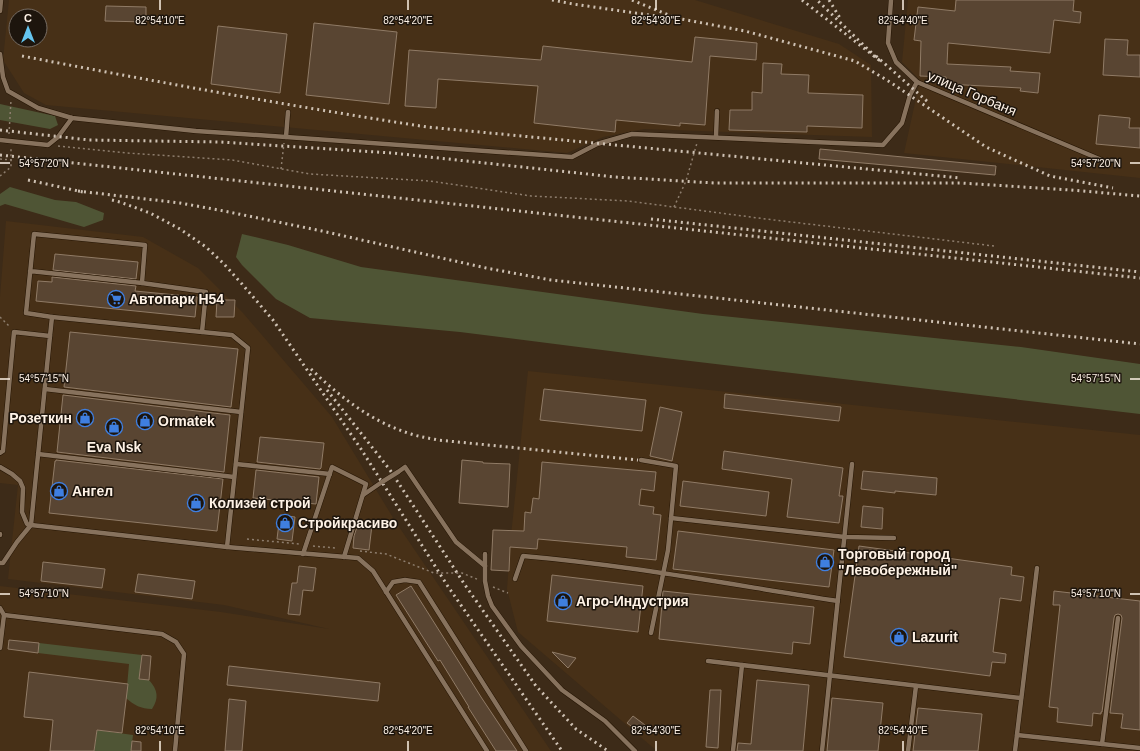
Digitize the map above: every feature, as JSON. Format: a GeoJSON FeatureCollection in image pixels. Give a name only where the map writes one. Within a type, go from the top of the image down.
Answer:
{"type":"FeatureCollection","features":[{"type":"Feature","properties":{"kind":"lane"},"geometry":{"type":"LineString","coordinates":[[0,11],[1,0]]}},
{"type":"Feature","properties":{"kind":"lane","name":"улица Горбаня"},"geometry":{"type":"LineString","coordinates":[[891,0],[888,43],[896,62],[917,82],[1104,161]]}},
{"type":"Feature","properties":{"kind":"lane"},"geometry":{"type":"LineString","coordinates":[[0,54],[2,77],[8,91],[38,108],[72,118],[196,131],[572,158],[597,144],[632,134],[883,145],[902,123],[910,95],[917,82]]}},
{"type":"Feature","properties":{"kind":"lane"},"geometry":{"type":"LineString","coordinates":[[716,137],[717,111]]}},
{"type":"Feature","properties":{"kind":"lane"},"geometry":{"type":"LineString","coordinates":[[286,137],[288,112]]}},
{"type":"Feature","properties":{"kind":"lane"},"geometry":{"type":"LineString","coordinates":[[0,140],[48,145],[58,137],[72,118]]}},
{"type":"Feature","properties":{"kind":"lane"},"geometry":{"type":"LineString","coordinates":[[142,283],[145,245],[34,234],[26,314],[232,335],[248,348],[227,547]]}},
{"type":"Feature","properties":{"kind":"lane"},"geometry":{"type":"LineString","coordinates":[[30,271],[142,283],[206,292],[202,332]]}},
{"type":"Feature","properties":{"kind":"lane"},"geometry":{"type":"LineString","coordinates":[[0,563],[3,563],[17,542],[31,526],[52,317]]}},
{"type":"Feature","properties":{"kind":"lane"},"geometry":{"type":"LineString","coordinates":[[0,453],[2,451],[14,332],[50,336]]}},
{"type":"Feature","properties":{"kind":"lane"},"geometry":{"type":"LineString","coordinates":[[45,389],[241,412]]}},
{"type":"Feature","properties":{"kind":"lane"},"geometry":{"type":"LineString","coordinates":[[38,454],[234,477]]}},
{"type":"Feature","properties":{"kind":"lane"},"geometry":{"type":"LineString","coordinates":[[641,460],[676,466],[668,550],[651,633]]}},
{"type":"Feature","properties":{"kind":"lane"},"geometry":{"type":"LineString","coordinates":[[236,464],[330,474]]}},
{"type":"Feature","properties":{"kind":"lane"},"geometry":{"type":"LineString","coordinates":[[822,751],[852,464]]}},
{"type":"Feature","properties":{"kind":"lane"},"geometry":{"type":"LineString","coordinates":[[0,467],[20,481],[23,488],[22,512],[27,524],[31,526],[227,547],[358,558],[374,571],[487,751]]}},
{"type":"Feature","properties":{"kind":"lane"},"geometry":{"type":"LineString","coordinates":[[303,554],[332,467],[366,484],[344,557]]}},
{"type":"Feature","properties":{"kind":"lane"},"geometry":{"type":"LineString","coordinates":[[363,495],[405,467],[456,542],[485,566]]}},
{"type":"Feature","properties":{"kind":"lane"},"geometry":{"type":"LineString","coordinates":[[671,518],[845,537],[894,538]]}},
{"type":"Feature","properties":{"kind":"lane"},"geometry":{"type":"LineString","coordinates":[[485,554],[485,583],[488,596],[492,606],[521,646],[562,690],[605,721],[635,751]]}},
{"type":"Feature","properties":{"kind":"lane"},"geometry":{"type":"LineString","coordinates":[[515,579],[522,556],[550,558],[663,573],[838,602]]}},
{"type":"Feature","properties":{"kind":"lane"},"geometry":{"type":"LineString","coordinates":[[1015,751],[1037,568]]}},
{"type":"Feature","properties":{"kind":"lane"},"geometry":{"type":"LineString","coordinates":[[386,592],[392,582],[405,580],[419,582],[526,751]]}},
{"type":"Feature","properties":{"kind":"lane"},"geometry":{"type":"LineString","coordinates":[[0,608],[4,615],[0,648]]}},
{"type":"Feature","properties":{"kind":"lane"},"geometry":{"type":"LineString","coordinates":[[4,615],[162,634],[176,642],[184,654],[175,751]]}},
{"type":"Feature","properties":{"kind":"lane"},"geometry":{"type":"LineString","coordinates":[[1102,744],[1118,618]]}},
{"type":"Feature","properties":{"kind":"lane"},"geometry":{"type":"LineString","coordinates":[[708,661],[1021,698]]}},
{"type":"Feature","properties":{"kind":"lane"},"geometry":{"type":"LineString","coordinates":[[733,751],[742,665]]}},
{"type":"Feature","properties":{"kind":"lane"},"geometry":{"type":"LineString","coordinates":[[908,751],[916,686]]}},
{"type":"Feature","properties":{"kind":"lane"},"geometry":{"type":"LineString","coordinates":[[1017,735],[1140,748]]}},
{"type":"Feature","properties":{"kind":"path"},"geometry":{"type":"LineString","coordinates":[[281,169],[286,137]]}},
{"type":"Feature","properties":{"kind":"path"},"geometry":{"type":"LineString","coordinates":[[674,207],[686,181],[693,153],[699,137]]}},
{"type":"Feature","properties":{"kind":"path"},"geometry":{"type":"LineString","coordinates":[[48,145],[127,154],[232,160],[310,174],[430,181],[531,196],[628,201],[994,246]]}},
{"type":"Feature","properties":{"kind":"path"},"geometry":{"type":"LineString","coordinates":[[0,159],[12,160]]}},
{"type":"Feature","properties":{"kind":"path"},"geometry":{"type":"LineString","coordinates":[[0,316],[14,332]]}},
{"type":"Feature","properties":{"kind":"path"},"geometry":{"type":"LineString","coordinates":[[247,539],[346,550]]}},
{"type":"Feature","properties":{"kind":"path"},"geometry":{"type":"LineString","coordinates":[[360,551],[386,554],[434,573],[462,573],[508,593]]}},
{"type":"Feature","properties":{"kind":"shaded area"},"geometry":{"type":"Polygon","coordinates":[[[9,0],[695,0],[839,44],[871,65],[872,137],[644,129],[603,137],[567,153],[46,105],[24,93],[3,60],[8,10],[8,48],[48,48],[48,8],[8,8],[9,0]]]}},
{"type":"Feature","properties":{"kind":"shaded area"},"geometry":{"type":"Polygon","coordinates":[[[908,0],[1140,0],[1140,178],[904,153],[920,80],[902,62],[908,0]]]}},
{"type":"Feature","properties":{"kind":"shaded area"},"geometry":{"type":"Polygon","coordinates":[[[6,221],[143,237],[198,268],[243,313],[332,417],[395,521],[551,751],[0,751],[0,586],[221,612],[329,629],[224,605],[8,579],[18,485],[0,483],[0,297],[6,221]]]}},
{"type":"Feature","properties":{"kind":"shaded area","name":"Торговый город \"Левобережный\""},"geometry":{"type":"Polygon","coordinates":[[[528,371],[1140,435],[1140,751],[657,751],[518,632],[507,589],[528,371]]]}},
{"type":"Feature","properties":{"kind":"green space"},"geometry":{"type":"Polygon","coordinates":[[[0,104],[55,116],[58,125],[50,129],[0,120],[0,104]]]}},
{"type":"Feature","properties":{"kind":"green space"},"geometry":{"type":"Polygon","coordinates":[[[10,187],[55,200],[76,202],[104,213],[103,220],[84,227],[5,204],[0,206],[0,194],[10,187]]]}},
{"type":"Feature","properties":{"kind":"green space"},"geometry":{"type":"Polygon","coordinates":[[[242,234],[288,245],[361,267],[703,314],[1021,347],[1140,364],[1140,414],[665,358],[460,332],[310,318],[276,299],[242,265],[236,257],[242,234]]]}},
{"type":"Feature","properties":{"kind":"green space"},"geometry":{"type":"Polygon","coordinates":[[[39,643],[142,655],[140,679],[149,680],[156,691],[156,701],[152,709],[135,705],[126,698],[129,664],[38,653],[39,643]]]}},
{"type":"Feature","properties":{"kind":"green space"},"geometry":{"type":"Polygon","coordinates":[[[97,730],[133,735],[131,751],[94,751],[97,730]]]}},
{"type":"Feature","properties":{"kind":"building"},"geometry":{"type":"Polygon","coordinates":[[[956,0],[1074,0],[1073,11],[1081,12],[1080,23],[1054,20],[1050,53],[948,43],[947,64],[1011,67],[1010,71],[1040,73],[1038,93],[1020,91],[1021,88],[946,84],[946,77],[920,76],[921,41],[914,40],[918,7],[955,11],[956,0]]]}},
{"type":"Feature","properties":{"kind":"building"},"geometry":{"type":"Polygon","coordinates":[[[106,6],[146,7],[146,22],[105,21],[106,6]]]}},
{"type":"Feature","properties":{"kind":"building"},"geometry":{"type":"Polygon","coordinates":[[[314,23],[397,32],[389,104],[306,95],[314,23]]]}},
{"type":"Feature","properties":{"kind":"building"},"geometry":{"type":"Polygon","coordinates":[[[218,26],[287,34],[280,93],[211,84],[218,26]]]}},
{"type":"Feature","properties":{"kind":"building"},"geometry":{"type":"Polygon","coordinates":[[[695,37],[757,43],[756,60],[710,56],[705,125],[680,123],[680,126],[616,120],[615,132],[534,123],[538,86],[438,79],[436,108],[405,106],[409,50],[541,60],[543,46],[692,62],[695,37]]]}},
{"type":"Feature","properties":{"kind":"building"},"geometry":{"type":"Polygon","coordinates":[[[1105,39],[1128,40],[1127,55],[1140,55],[1140,77],[1103,75],[1105,39]]]}},
{"type":"Feature","properties":{"kind":"building"},"geometry":{"type":"Polygon","coordinates":[[[763,63],[782,64],[781,74],[809,75],[808,93],[863,95],[862,128],[807,126],[807,132],[729,130],[730,110],[752,110],[752,92],[762,93],[763,63]]]}},
{"type":"Feature","properties":{"kind":"building"},"geometry":{"type":"Polygon","coordinates":[[[1099,115],[1130,118],[1129,128],[1140,128],[1140,148],[1096,144],[1099,115]]]}},
{"type":"Feature","properties":{"kind":"building"},"geometry":{"type":"Polygon","coordinates":[[[820,149],[996,166],[995,175],[819,159],[820,149]]]}},
{"type":"Feature","properties":{"kind":"building"},"geometry":{"type":"Polygon","coordinates":[[[55,254],[138,262],[136,279],[53,270],[55,254]]]}},
{"type":"Feature","properties":{"kind":"building","name":"Автопарк Н54"},"geometry":{"type":"Polygon","coordinates":[[[52,277],[136,286],[135,291],[197,297],[195,317],[36,301],[38,281],[52,282],[52,277]]]}},
{"type":"Feature","properties":{"kind":"building"},"geometry":{"type":"Polygon","coordinates":[[[217,300],[235,300],[234,317],[216,317],[217,300]]]}},
{"type":"Feature","properties":{"kind":"building"},"geometry":{"type":"Polygon","coordinates":[[[70,332],[238,349],[231,407],[64,387],[70,332]]]}},
{"type":"Feature","properties":{"kind":"building"},"geometry":{"type":"Polygon","coordinates":[[[544,389],[646,400],[642,431],[540,420],[544,389]]]}},
{"type":"Feature","properties":{"kind":"building"},"geometry":{"type":"Polygon","coordinates":[[[725,394],[841,407],[839,421],[724,408],[725,394]]]}},
{"type":"Feature","properties":{"kind":"building"},"geometry":{"type":"Polygon","coordinates":[[[63,395],[230,415],[224,472],[57,452],[63,395]]]}},
{"type":"Feature","properties":{"kind":"building"},"geometry":{"type":"Polygon","coordinates":[[[660,407],[682,412],[672,461],[650,456],[660,407]]]}},
{"type":"Feature","properties":{"kind":"building"},"geometry":{"type":"Polygon","coordinates":[[[260,437],[324,443],[321,468],[257,462],[260,437]]]}},
{"type":"Feature","properties":{"kind":"building"},"geometry":{"type":"Polygon","coordinates":[[[724,451],[843,468],[839,496],[843,496],[839,523],[787,517],[792,479],[722,469],[724,451]]]}},
{"type":"Feature","properties":{"kind":"building"},"geometry":{"type":"Polygon","coordinates":[[[56,460],[223,479],[217,531],[49,513],[56,460]]]}},
{"type":"Feature","properties":{"kind":"building"},"geometry":{"type":"Polygon","coordinates":[[[462,460],[483,463],[510,464],[508,507],[459,503],[462,460]]]}},
{"type":"Feature","properties":{"kind":"building"},"geometry":{"type":"Polygon","coordinates":[[[542,462],[656,472],[654,491],[641,489],[639,505],[654,507],[653,514],[661,515],[656,560],[626,557],[627,547],[538,539],[537,549],[510,547],[509,571],[491,570],[493,530],[524,531],[525,512],[531,513],[533,498],[539,499],[542,462]]]}},
{"type":"Feature","properties":{"kind":"building"},"geometry":{"type":"Polygon","coordinates":[[[256,470],[319,477],[316,504],[253,498],[256,470]]]}},
{"type":"Feature","properties":{"kind":"building"},"geometry":{"type":"Polygon","coordinates":[[[863,471],[937,478],[936,495],[895,491],[895,493],[861,489],[863,471]]]}},
{"type":"Feature","properties":{"kind":"building"},"geometry":{"type":"Polygon","coordinates":[[[683,481],[769,492],[766,516],[680,506],[683,481]]]}},
{"type":"Feature","properties":{"kind":"building"},"geometry":{"type":"Polygon","coordinates":[[[863,506],[883,508],[882,529],[861,527],[863,506]]]}},
{"type":"Feature","properties":{"kind":"building"},"geometry":{"type":"Polygon","coordinates":[[[280,515],[295,517],[292,541],[277,539],[280,515]]]}},
{"type":"Feature","properties":{"kind":"building"},"geometry":{"type":"Polygon","coordinates":[[[358,524],[372,525],[369,550],[353,548],[354,536],[358,524]]]}},
{"type":"Feature","properties":{"kind":"building"},"geometry":{"type":"Polygon","coordinates":[[[678,531],[834,550],[829,587],[673,569],[678,531]]]}},
{"type":"Feature","properties":{"kind":"building"},"geometry":{"type":"Polygon","coordinates":[[[859,546],[1012,567],[1011,575],[1024,577],[1021,601],[1000,598],[993,652],[1006,654],[1005,663],[992,662],[990,676],[844,657],[859,546]]]}},
{"type":"Feature","properties":{"kind":"building"},"geometry":{"type":"Polygon","coordinates":[[[43,562],[105,569],[102,588],[41,581],[43,562]]]}},
{"type":"Feature","properties":{"kind":"building"},"geometry":{"type":"Polygon","coordinates":[[[299,566],[316,568],[313,591],[303,590],[300,615],[288,614],[292,583],[297,583],[299,566]]]}},
{"type":"Feature","properties":{"kind":"building"},"geometry":{"type":"Polygon","coordinates":[[[138,574],[195,581],[192,599],[135,592],[138,574]]]}},
{"type":"Feature","properties":{"kind":"building"},"geometry":{"type":"Polygon","coordinates":[[[552,575],[643,586],[638,632],[547,621],[552,575]]]}},
{"type":"Feature","properties":{"kind":"building"},"geometry":{"type":"Polygon","coordinates":[[[411,586],[517,751],[496,751],[440,660],[438,661],[396,595],[411,586]]]}},
{"type":"Feature","properties":{"kind":"building"},"geometry":{"type":"Polygon","coordinates":[[[663,591],[814,607],[810,644],[793,642],[792,654],[659,639],[663,591]]]}},
{"type":"Feature","properties":{"kind":"building"},"geometry":{"type":"Polygon","coordinates":[[[1054,591],[1140,601],[1140,730],[1121,728],[1123,714],[1110,713],[1122,618],[1121,615],[1118,614],[1115,615],[1114,618],[1101,714],[1093,713],[1092,726],[1057,722],[1058,708],[1049,707],[1060,605],[1053,605],[1054,591]]]}},
{"type":"Feature","properties":{"kind":"building"},"geometry":{"type":"Polygon","coordinates":[[[9,640],[39,643],[38,653],[8,649],[9,640]]]}},
{"type":"Feature","properties":{"kind":"building"},"geometry":{"type":"Polygon","coordinates":[[[552,652],[576,658],[568,668],[552,652]]]}},
{"type":"Feature","properties":{"kind":"building"},"geometry":{"type":"Polygon","coordinates":[[[142,655],[151,656],[149,680],[139,679],[142,655]]]}},
{"type":"Feature","properties":{"kind":"building"},"geometry":{"type":"Polygon","coordinates":[[[229,666],[380,683],[378,701],[227,685],[229,666]]]}},
{"type":"Feature","properties":{"kind":"building"},"geometry":{"type":"Polygon","coordinates":[[[29,672],[128,684],[122,733],[97,730],[94,751],[50,751],[53,720],[24,717],[29,672]]]}},
{"type":"Feature","properties":{"kind":"building"},"geometry":{"type":"Polygon","coordinates":[[[757,680],[809,685],[803,751],[737,751],[738,743],[751,744],[757,680]]]}},
{"type":"Feature","properties":{"kind":"building"},"geometry":{"type":"Polygon","coordinates":[[[710,690],[721,690],[718,748],[706,747],[710,690]]]}},
{"type":"Feature","properties":{"kind":"building"},"geometry":{"type":"Polygon","coordinates":[[[832,698],[883,703],[878,751],[827,751],[832,698]]]}},
{"type":"Feature","properties":{"kind":"building"},"geometry":{"type":"Polygon","coordinates":[[[229,699],[246,701],[242,751],[225,751],[229,699]]]}},
{"type":"Feature","properties":{"kind":"building"},"geometry":{"type":"Polygon","coordinates":[[[918,708],[982,714],[978,751],[913,751],[918,708]]]}},
{"type":"Feature","properties":{"kind":"building"},"geometry":{"type":"Polygon","coordinates":[[[633,716],[645,725],[639,732],[627,723],[633,716]]]}},
{"type":"Feature","properties":{"kind":"building"},"geometry":{"type":"Polygon","coordinates":[[[132,741],[141,742],[141,751],[131,751],[132,741]]]}},
{"type":"Feature","properties":{"kind":"railway"},"geometry":{"type":"LineString","coordinates":[[552,0],[663,17]]}},
{"type":"Feature","properties":{"kind":"railway"},"geometry":{"type":"LineString","coordinates":[[632,0],[676,18],[745,31],[855,61],[890,82],[986,147],[1050,176],[1113,188]]}},
{"type":"Feature","properties":{"kind":"railway"},"geometry":{"type":"LineString","coordinates":[[802,0],[879,60],[817,0]]}},
{"type":"Feature","properties":{"kind":"railway"},"geometry":{"type":"LineString","coordinates":[[829,0],[840,18]]}},
{"type":"Feature","properties":{"kind":"railway"},"geometry":{"type":"LineString","coordinates":[[22,56],[325,111],[427,127],[961,178]]}},
{"type":"Feature","properties":{"kind":"railway"},"geometry":{"type":"LineString","coordinates":[[876,56],[928,102]]}},
{"type":"Feature","properties":{"kind":"railway"},"geometry":{"type":"LineString","coordinates":[[0,130],[89,140],[220,142],[392,153],[615,177],[714,183],[960,183],[1140,196]]}},
{"type":"Feature","properties":{"kind":"railway"},"geometry":{"type":"LineString","coordinates":[[0,155],[1140,278]]}},
{"type":"Feature","properties":{"kind":"railway"},"geometry":{"type":"LineString","coordinates":[[28,180],[83,192]]}},
{"type":"Feature","properties":{"kind":"railway"},"geometry":{"type":"LineString","coordinates":[[78,191],[180,203],[224,211],[322,231],[486,268],[551,280],[1140,344]]}},
{"type":"Feature","properties":{"kind":"railway"},"geometry":{"type":"LineString","coordinates":[[112,200],[150,213],[180,229],[206,247],[223,263],[273,320],[361,449],[447,585],[562,751]]}},
{"type":"Feature","properties":{"kind":"railway"},"geometry":{"type":"LineString","coordinates":[[651,219],[1140,272]]}},
{"type":"Feature","properties":{"kind":"railway"},"geometry":{"type":"LineString","coordinates":[[311,369],[357,408],[383,423],[414,435],[438,440],[638,460]]}},
{"type":"Feature","properties":{"kind":"railway"},"geometry":{"type":"LineString","coordinates":[[327,390],[390,470],[465,585],[536,686],[576,729],[608,751]]}},
{"type":"Feature","properties":{"kind":"place","name":"Автопарк Н54"},"geometry":{"type":"Point","coordinates":[116,299]}},
{"type":"Feature","properties":{"kind":"place","name":"Розеткин"},"geometry":{"type":"Point","coordinates":[85,418]}},
{"type":"Feature","properties":{"kind":"place","name":"Ormatek"},"geometry":{"type":"Point","coordinates":[145,421]}},
{"type":"Feature","properties":{"kind":"place","name":"Eva Nsk"},"geometry":{"type":"Point","coordinates":[114,427]}},
{"type":"Feature","properties":{"kind":"place","name":"Ангел"},"geometry":{"type":"Point","coordinates":[59,491]}},
{"type":"Feature","properties":{"kind":"place","name":"Колизей строй"},"geometry":{"type":"Point","coordinates":[196,503]}},
{"type":"Feature","properties":{"kind":"place","name":"Стройкрасиво"},"geometry":{"type":"Point","coordinates":[285,523]}},
{"type":"Feature","properties":{"kind":"place","name":"Торговый город \"Левобережный\""},"geometry":{"type":"Point","coordinates":[825,562]}},
{"type":"Feature","properties":{"kind":"place","name":"Агро-Индустрия"},"geometry":{"type":"Point","coordinates":[563,601]}},
{"type":"Feature","properties":{"kind":"place","name":"Lazurit"},"geometry":{"type":"Point","coordinates":[899,637]}}]}
